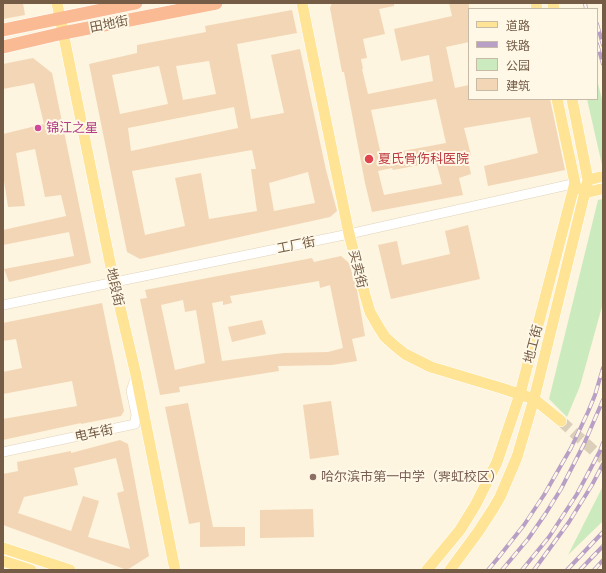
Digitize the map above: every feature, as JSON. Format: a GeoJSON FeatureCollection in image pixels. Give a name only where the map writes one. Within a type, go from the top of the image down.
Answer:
{"type":"FeatureCollection","features":[{"type":"Feature","properties":{"kind":"highway","name":"田地街"},"geometry":{"type":"LineString","coordinates":[[3,30],[136,3]]}},
{"type":"Feature","properties":{"kind":"highway","name":"田地街"},"geometry":{"type":"LineString","coordinates":[[3,47],[63,33],[216,3]]}},
{"type":"Feature","properties":{"kind":"main road","name":"地段街"},"geometry":{"type":"LineString","coordinates":[[57,3],[114,282],[136,374],[175,570]]}},
{"type":"Feature","properties":{"kind":"main road","name":"买卖街"},"geometry":{"type":"LineString","coordinates":[[302,3],[349,234],[364,295],[370,312],[378,326],[385,337],[405,354],[431,367],[534,399],[561,421]]}},
{"type":"Feature","properties":{"kind":"main road","name":"地工街"},"geometry":{"type":"LineString","coordinates":[[427,570],[460,530],[476,504],[497,462],[520,394],[575,183],[557,100]]}},
{"type":"Feature","properties":{"kind":"main road","name":"地工街"},"geometry":{"type":"LineString","coordinates":[[450,570],[478,532],[500,497],[518,457],[534,399],[588,180],[572,100]]}},
{"type":"Feature","properties":{"kind":"main road"},"geometry":{"type":"LineString","coordinates":[[588,180],[600,177]]}},
{"type":"Feature","properties":{"kind":"main road"},"geometry":{"type":"LineString","coordinates":[[575,183],[585,193],[601,189]]}},
{"type":"Feature","properties":{"kind":"main road"},"geometry":{"type":"LineString","coordinates":[[3,548],[70,570]]}},
{"type":"Feature","properties":{"kind":"main road"},"geometry":{"type":"LineString","coordinates":[[3,561],[30,570]]}},
{"type":"Feature","properties":{"kind":"street","name":"工厂街"},"geometry":{"type":"LineString","coordinates":[[3,305],[349,234],[588,180]]}},
{"type":"Feature","properties":{"kind":"street","name":"电车街"},"geometry":{"type":"LineString","coordinates":[[3,452],[135,424],[136,414],[131,391],[136,374]]}},
{"type":"Feature","properties":{"kind":"green space"},"geometry":{"type":"Polygon","coordinates":[[[598,84],[603,103],[602,165],[587,100],[598,100],[598,84]]]}},
{"type":"Feature","properties":{"kind":"green space"},"geometry":{"type":"Polygon","coordinates":[[[603,199],[603,303],[580,386],[567,417],[549,399],[598,200],[603,199]]]}},
{"type":"Feature","properties":{"kind":"green space"},"geometry":{"type":"Polygon","coordinates":[[[603,486],[603,521],[568,555],[603,486]]]}},
{"type":"Feature","properties":{"kind":"building"},"geometry":{"type":"Polygon","coordinates":[[[3,3],[23,3],[25,15],[3,19],[3,3]]]}},
{"type":"Feature","properties":{"kind":"building"},"geometry":{"type":"Polygon","coordinates":[[[332,3],[394,3],[394,6],[379,9],[385,34],[363,39],[367,58],[361,59],[368,94],[433,81],[429,55],[401,61],[394,29],[452,16],[449,3],[469,3],[468,42],[446,47],[455,88],[468,85],[468,100],[550,100],[565,170],[488,186],[484,166],[538,153],[530,117],[464,128],[471,155],[467,156],[471,174],[459,178],[463,195],[372,212],[344,72],[342,72],[330,8],[332,3]],[[436,99],[371,110],[381,155],[446,143],[436,99]],[[436,162],[393,170],[392,168],[378,171],[384,195],[442,184],[436,162]]]}},
{"type":"Feature","properties":{"kind":"building"},"geometry":{"type":"Polygon","coordinates":[[[292,10],[297,33],[237,44],[251,119],[284,113],[271,55],[300,49],[326,170],[337,211],[330,217],[140,259],[127,252],[89,64],[137,53],[137,45],[206,32],[205,26],[292,10]],[[209,61],[176,66],[183,100],[216,94],[209,61]],[[159,66],[112,75],[120,114],[168,104],[159,66]],[[234,107],[128,128],[131,151],[238,128],[234,107]],[[252,150],[132,171],[145,235],[185,226],[175,178],[201,173],[209,219],[257,211],[251,169],[256,169],[252,150]],[[308,172],[269,183],[274,211],[315,203],[308,172]]]}},
{"type":"Feature","properties":{"kind":"building"},"geometry":{"type":"Polygon","coordinates":[[[33,58],[52,73],[91,263],[9,282],[4,269],[74,256],[69,232],[3,245],[3,230],[66,216],[61,195],[45,197],[35,149],[16,153],[25,206],[8,207],[3,174],[3,134],[44,124],[34,83],[3,89],[3,64],[33,58]]]}},
{"type":"Feature","properties":{"kind":"building"},"geometry":{"type":"Polygon","coordinates":[[[468,225],[480,279],[391,299],[378,245],[397,241],[402,265],[450,254],[445,231],[468,225]]]}},
{"type":"Feature","properties":{"kind":"building"},"geometry":{"type":"Polygon","coordinates":[[[341,256],[349,263],[357,290],[365,336],[352,339],[357,361],[332,365],[278,366],[279,371],[179,387],[180,392],[160,395],[140,299],[147,298],[145,290],[312,258],[314,262],[341,256]],[[319,281],[230,296],[232,303],[223,305],[223,301],[212,303],[222,361],[284,353],[328,352],[343,348],[330,285],[320,288],[319,281]],[[183,300],[161,305],[175,370],[205,363],[196,310],[185,312],[183,300]]]}},
{"type":"Feature","properties":{"kind":"building"},"geometry":{"type":"Polygon","coordinates":[[[102,303],[124,411],[121,416],[3,440],[3,419],[77,406],[72,381],[3,394],[3,372],[22,368],[16,339],[3,341],[3,323],[102,303]]]}},
{"type":"Feature","properties":{"kind":"building"},"geometry":{"type":"Polygon","coordinates":[[[262,320],[266,334],[232,342],[228,327],[262,320]]]}},
{"type":"Feature","properties":{"kind":"building"},"geometry":{"type":"Polygon","coordinates":[[[331,401],[339,455],[310,459],[303,405],[331,401]]]}},
{"type":"Feature","properties":{"kind":"building"},"geometry":{"type":"Polygon","coordinates":[[[188,403],[213,527],[245,527],[245,546],[200,547],[200,522],[189,524],[165,407],[188,403]]]}},
{"type":"Feature","properties":{"kind":"building"},"geometry":{"type":"Polygon","coordinates":[[[120,440],[128,444],[149,556],[127,570],[3,525],[3,474],[18,471],[17,462],[71,451],[71,453],[120,440]],[[116,458],[74,468],[78,485],[24,497],[18,513],[71,531],[83,496],[99,501],[88,537],[130,549],[117,493],[124,491],[116,458]]]}},
{"type":"Feature","properties":{"kind":"building"},"geometry":{"type":"Polygon","coordinates":[[[313,509],[314,537],[260,538],[260,510],[313,509]]]}},
{"type":"Feature","properties":{"kind":"tunnel"},"geometry":{"type":"LineString","coordinates":[[561,421],[603,459]]}},
{"type":"Feature","properties":{"kind":"railway"},"geometry":{"type":"LineString","coordinates":[[585,3],[586,8]]}},
{"type":"Feature","properties":{"kind":"railway"},"geometry":{"type":"LineString","coordinates":[[598,28],[603,45]]}},
{"type":"Feature","properties":{"kind":"railway"},"geometry":{"type":"LineString","coordinates":[[598,47],[603,64]]}},
{"type":"Feature","properties":{"kind":"railway"},"geometry":{"type":"LineString","coordinates":[[488,570],[524,525],[544,495],[571,448],[595,395],[603,368]]}},
{"type":"Feature","properties":{"kind":"railway"},"geometry":{"type":"LineString","coordinates":[[502,570],[528,539],[561,489],[584,444],[603,400]]}},
{"type":"Feature","properties":{"kind":"railway"},"geometry":{"type":"LineString","coordinates":[[522,570],[549,537],[577,494],[603,443]]}},
{"type":"Feature","properties":{"kind":"railway"},"geometry":{"type":"LineString","coordinates":[[534,570],[569,522],[603,464]]}},
{"type":"Feature","properties":{"kind":"railway"},"geometry":{"type":"LineString","coordinates":[[567,570],[603,532]]}},
{"type":"Feature","properties":{"kind":"railway"},"geometry":{"type":"LineString","coordinates":[[580,570],[603,546]]}},
{"type":"Feature","properties":{"kind":"railway"},"geometry":{"type":"LineString","coordinates":[[594,570],[603,560]]}},
{"type":"Feature","properties":{"kind":"place","name":"锦江之星"},"geometry":{"type":"Point","coordinates":[38,128]}},
{"type":"Feature","properties":{"kind":"place","name":"夏氏骨伤科医院"},"geometry":{"type":"Point","coordinates":[369,159]}},
{"type":"Feature","properties":{"kind":"place","name":"哈尔滨市第一中学（霁虹校区）"},"geometry":{"type":"Point","coordinates":[313,477]}}]}
